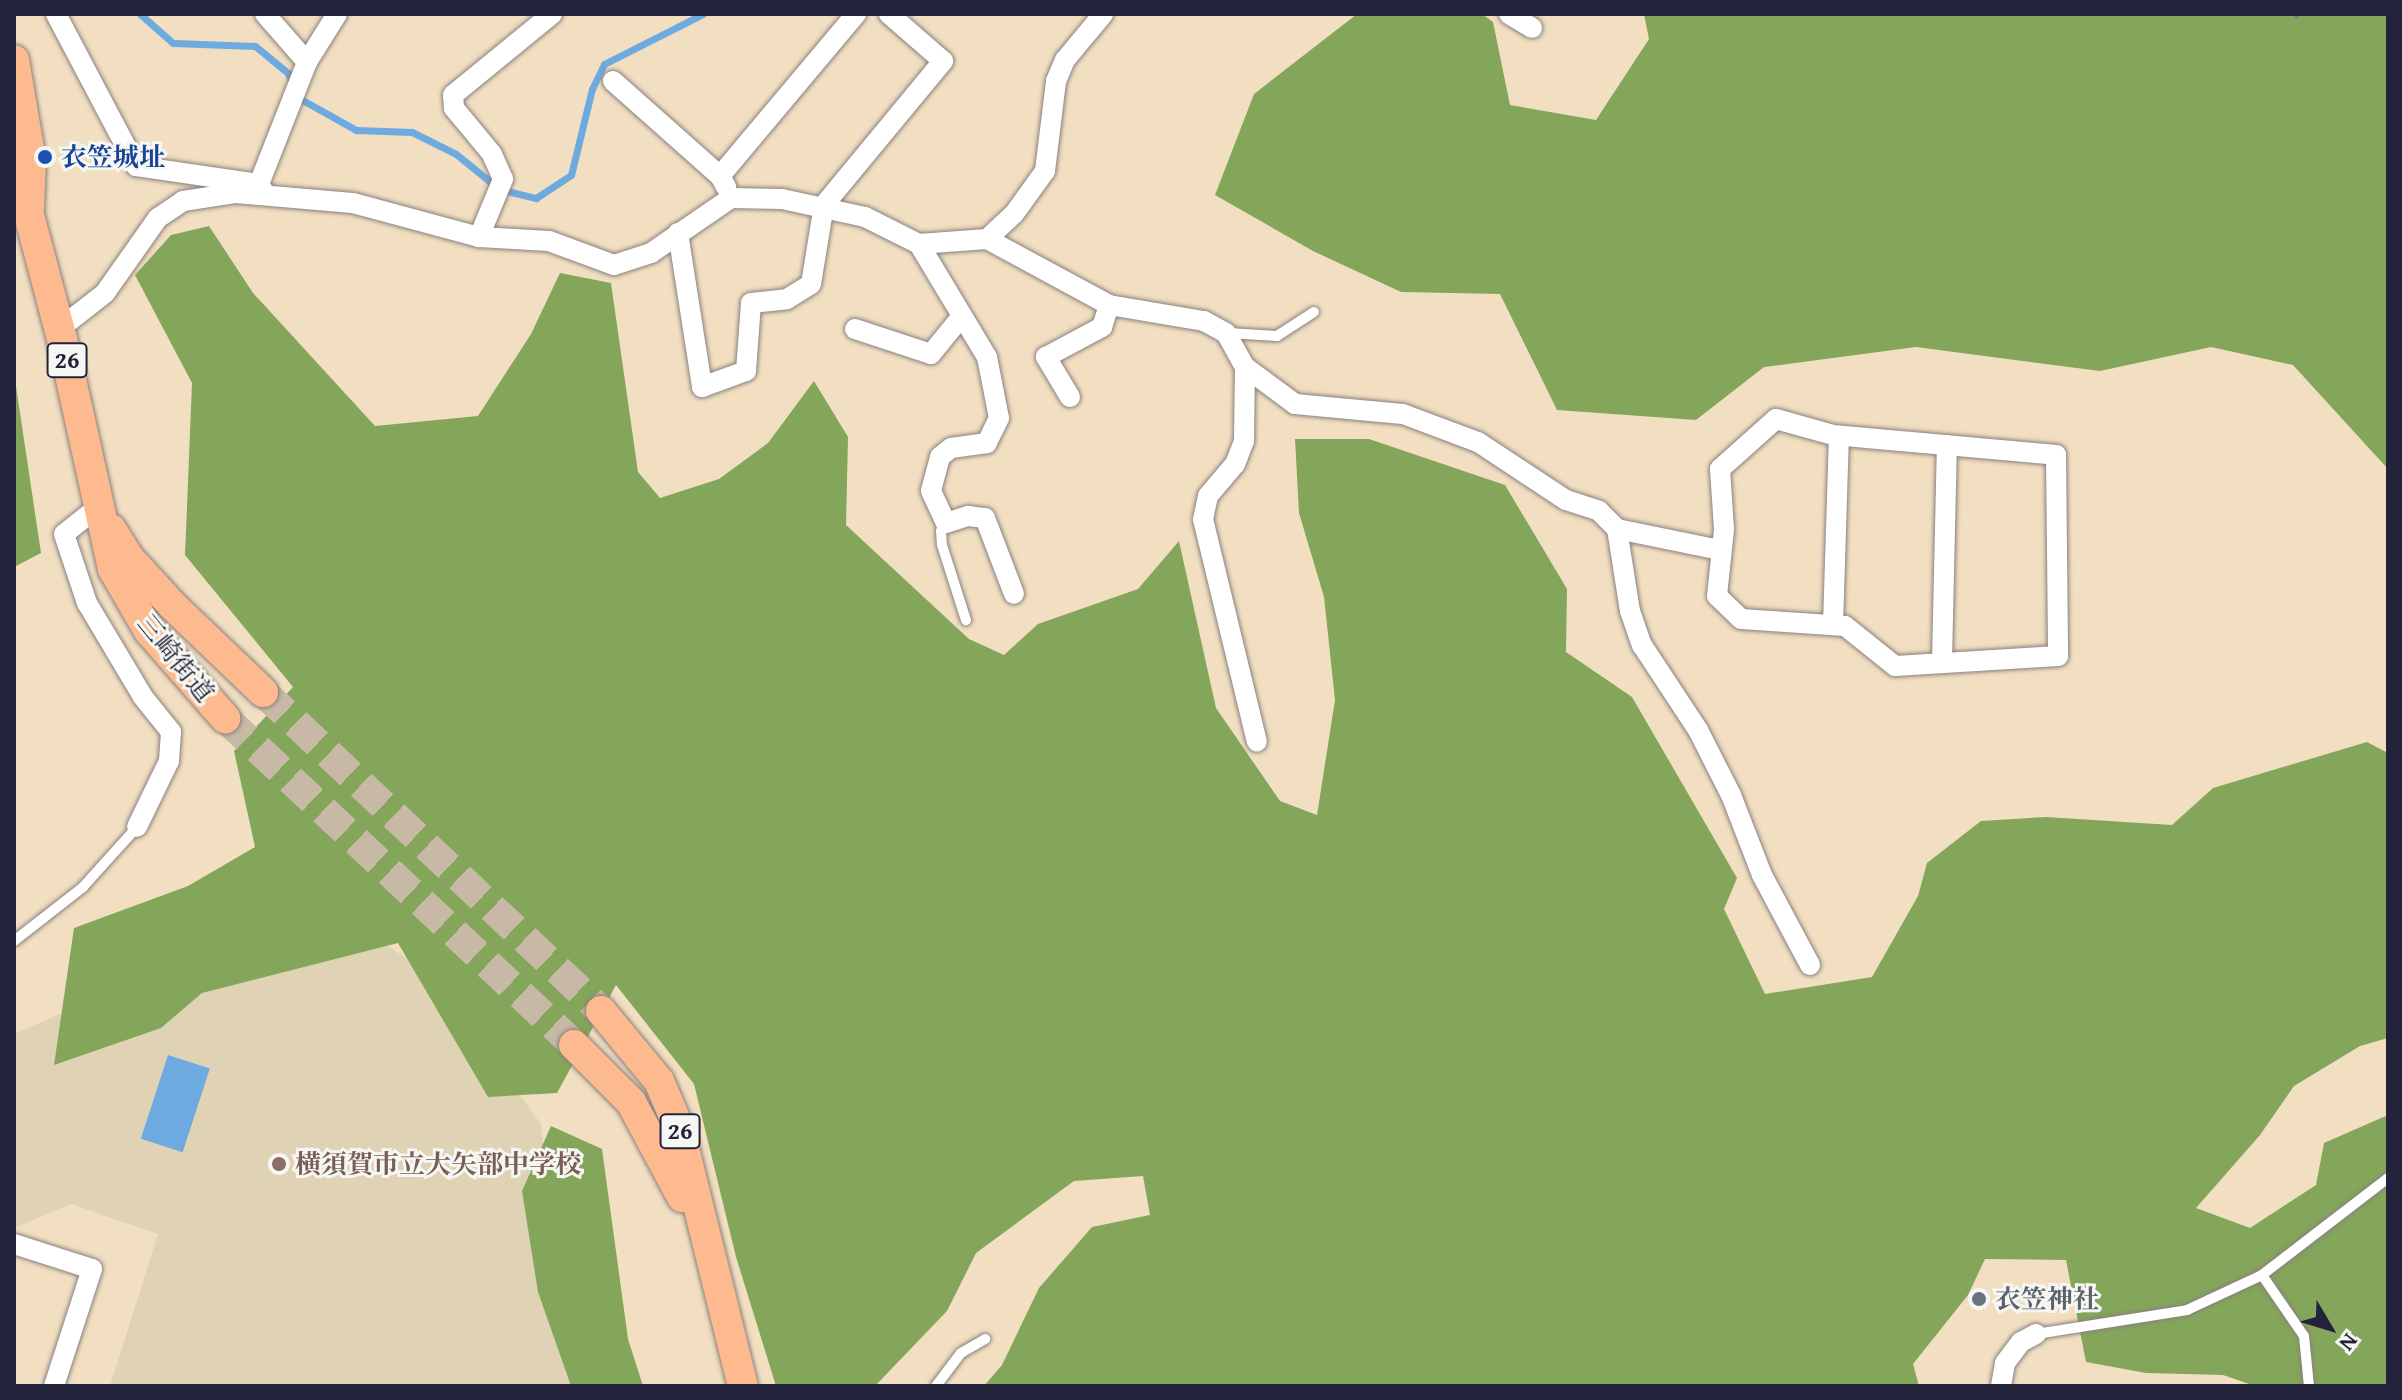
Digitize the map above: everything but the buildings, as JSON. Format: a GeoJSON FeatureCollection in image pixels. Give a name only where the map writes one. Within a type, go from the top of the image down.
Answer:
{"type":"FeatureCollection","features":[{"type":"Feature","properties":{"kind":"main road","name":"三崎街道"},"geometry":{"type":"LineString","coordinates":[[14,60],[31,160],[29,215]]}},
{"type":"Feature","properties":{"kind":"main road","name":"三崎街道"},"geometry":{"type":"LineString","coordinates":[[14,182],[29,215],[59,329],[113,569],[149,631],[225,718]]}},
{"type":"Feature","properties":{"kind":"main road","name":"三崎街道"},"geometry":{"type":"LineString","coordinates":[[98,507],[129,558],[263,692]]}},
{"type":"Feature","properties":{"kind":"main road","name":"26"},"geometry":{"type":"LineString","coordinates":[[601,1011],[659,1081],[679,1128],[743,1386]]}},
{"type":"Feature","properties":{"kind":"main road","name":"26"},"geometry":{"type":"LineString","coordinates":[[574,1045],[631,1102],[664,1157],[714,1272]]}},
{"type":"Feature","properties":{"kind":"main road"},"geometry":{"type":"LineString","coordinates":[[631,1102],[650,1097],[659,1081]]}},
{"type":"Feature","properties":{"kind":"street"},"geometry":{"type":"LineString","coordinates":[[56,14],[136,166],[353,203],[479,237],[549,241],[614,265],[632,264],[731,198],[824,205],[865,217],[919,244],[987,239],[1109,305],[1204,321],[1226,333],[1245,367],[1295,404],[1403,414],[1478,442],[1566,500],[1599,511],[1617,529],[1720,550]]}},
{"type":"Feature","properties":{"kind":"street"},"geometry":{"type":"LineString","coordinates":[[265,14],[307,62]]}},
{"type":"Feature","properties":{"kind":"street"},"geometry":{"type":"LineString","coordinates":[[262,189],[307,62],[337,14]]}},
{"type":"Feature","properties":{"kind":"street"},"geometry":{"type":"LineString","coordinates":[[479,237],[503,179],[492,154],[454,108],[453,95],[552,14]]}},
{"type":"Feature","properties":{"kind":"street"},"geometry":{"type":"LineString","coordinates":[[720,176],[856,14]]}},
{"type":"Feature","properties":{"kind":"street"},"geometry":{"type":"LineString","coordinates":[[678,233],[702,387],[746,371],[751,303],[787,299],[811,284],[824,205],[943,61],[889,14]]}},
{"type":"Feature","properties":{"kind":"street"},"geometry":{"type":"LineString","coordinates":[[987,239],[1014,214],[1045,171],[1056,81],[1065,60],[1103,14]]}},
{"type":"Feature","properties":{"kind":"street"},"geometry":{"type":"LineString","coordinates":[[1509,14],[1532,28]]}},
{"type":"Feature","properties":{"kind":"street"},"geometry":{"type":"LineString","coordinates":[[613,81],[720,176],[731,198]]}},
{"type":"Feature","properties":{"kind":"street"},"geometry":{"type":"LineString","coordinates":[[59,329],[105,293],[136,244],[170,209],[183,201],[262,189]]}},
{"type":"Feature","properties":{"kind":"street"},"geometry":{"type":"LineString","coordinates":[[919,244],[987,357],[999,418],[987,443],[951,448],[940,457],[931,491],[946,523],[968,516],[985,518],[1014,594]]}},
{"type":"Feature","properties":{"kind":"street"},"geometry":{"type":"LineString","coordinates":[[1070,397],[1046,357],[1090,337],[1102,327],[1109,305]]}},
{"type":"Feature","properties":{"kind":"street"},"geometry":{"type":"LineString","coordinates":[[855,329],[931,354],[962,316]]}},
{"type":"Feature","properties":{"kind":"street"},"geometry":{"type":"LineString","coordinates":[[1245,367],[1244,441],[1235,464],[1208,496],[1203,519],[1257,742]]}},
{"type":"Feature","properties":{"kind":"street"},"geometry":{"type":"LineString","coordinates":[[1776,419],[1839,436],[2056,455],[2058,656],[1895,666],[1845,626],[1741,619],[1717,596],[1724,529],[1720,469],[1776,419]]}},
{"type":"Feature","properties":{"kind":"street"},"geometry":{"type":"LineString","coordinates":[[1833,625],[1839,436]]}},
{"type":"Feature","properties":{"kind":"street"},"geometry":{"type":"LineString","coordinates":[[1942,661],[1947,445]]}},
{"type":"Feature","properties":{"kind":"street"},"geometry":{"type":"LineString","coordinates":[[98,507],[64,534],[82,590],[143,697],[171,732],[169,761],[137,827]]}},
{"type":"Feature","properties":{"kind":"street"},"geometry":{"type":"LineString","coordinates":[[1617,529],[1630,611],[1642,645],[1698,730],[1731,795],[1762,875],[1810,965]]}},
{"type":"Feature","properties":{"kind":"street"},"geometry":{"type":"LineString","coordinates":[[14,1244],[92,1269],[54,1386]]}},
{"type":"Feature","properties":{"kind":"street"},"geometry":{"type":"LineString","coordinates":[[2001,1386],[2005,1363],[2021,1342],[2036,1334]]}},
{"type":"Feature","properties":{"kind":"lane"},"geometry":{"type":"LineString","coordinates":[[1226,333],[1277,336],[1314,312]]}},
{"type":"Feature","properties":{"kind":"lane"},"geometry":{"type":"LineString","coordinates":[[946,523],[941,531],[942,545],[966,620]]}},
{"type":"Feature","properties":{"kind":"lane"},"geometry":{"type":"LineString","coordinates":[[14,941],[83,887],[137,827]]}},
{"type":"Feature","properties":{"kind":"lane"},"geometry":{"type":"LineString","coordinates":[[2036,1334],[2187,1310],[2262,1275],[2388,1178]]}},
{"type":"Feature","properties":{"kind":"lane"},"geometry":{"type":"LineString","coordinates":[[2262,1275],[2304,1336],[2309,1386]]}},
{"type":"Feature","properties":{"kind":"lane"},"geometry":{"type":"LineString","coordinates":[[936,1386],[961,1353],[985,1339]]}},
{"type":"Feature","properties":{"kind":"shaded area","name":"横須賀市立大矢部中学校"},"geometry":{"type":"Polygon","coordinates":[[[376,939],[429,972],[541,1124],[559,1309],[607,1386],[110,1386],[158,1234],[71,1204],[14,1228],[14,1034],[185,959],[376,939]]]}},
{"type":"Feature","properties":{"kind":"green space"},"geometry":{"type":"Polygon","coordinates":[[[1357,14],[1482,14],[1493,22],[1510,105],[1596,120],[1649,39],[1644,14],[2388,14],[2388,469],[2293,365],[2211,347],[2100,371],[1916,347],[1764,367],[1696,420],[1557,410],[1500,294],[1401,292],[1313,251],[1215,195],[1254,94],[1357,14]]]}},
{"type":"Feature","properties":{"kind":"green space"},"geometry":{"type":"Polygon","coordinates":[[[209,226],[253,293],[375,426],[478,416],[531,334],[560,273],[611,283],[638,472],[660,498],[719,479],[768,443],[814,381],[848,437],[846,525],[969,639],[1004,655],[1038,624],[1138,589],[1179,541],[1216,708],[1280,801],[1317,815],[1335,700],[1324,597],[1299,513],[1295,439],[1369,439],[1505,485],[1567,589],[1566,652],[1632,697],[1737,878],[1724,909],[1765,994],[1872,977],[1918,896],[1927,863],[1981,821],[2046,817],[2172,825],[2213,788],[2367,742],[2388,753],[2388,1038],[2360,1046],[2294,1086],[2260,1135],[2196,1208],[2250,1228],[2316,1185],[2324,1143],[2388,1115],[2388,1386],[2255,1386],[2223,1375],[2146,1373],[2086,1362],[2066,1260],[1985,1259],[1968,1295],[1913,1364],[1919,1386],[984,1386],[1002,1365],[1039,1288],[1092,1227],[1150,1215],[1143,1176],[1074,1181],[976,1253],[947,1311],[875,1386],[776,1386],[736,1257],[694,1084],[616,985],[557,1093],[488,1097],[398,943],[202,993],[161,1028],[54,1065],[74,928],[188,886],[255,847],[234,751],[293,687],[185,555],[192,383],[135,275],[171,235],[209,226]]]}},
{"type":"Feature","properties":{"kind":"green space"},"geometry":{"type":"Polygon","coordinates":[[[14,373],[41,553],[14,567],[14,373]]]}},
{"type":"Feature","properties":{"kind":"green space"},"geometry":{"type":"Polygon","coordinates":[[[551,1126],[602,1149],[628,1339],[643,1386],[571,1386],[538,1292],[522,1191],[551,1126]]]}},
{"type":"Feature","properties":{"kind":"water"},"geometry":{"type":"Polygon","coordinates":[[[168,1055],[210,1069],[183,1152],[141,1139],[168,1055]]]}},
{"type":"Feature","properties":{"kind":"waterway"},"geometry":{"type":"LineString","coordinates":[[140,14],[173,43],[255,46],[288,73],[293,85]]}},
{"type":"Feature","properties":{"kind":"waterway"},"geometry":{"type":"LineString","coordinates":[[297,97],[356,130],[412,132],[456,154],[499,189],[536,198],[571,175],[592,89],[604,64],[703,14]]}},
{"type":"Feature","properties":{"kind":"tunnel"},"geometry":{"type":"LineString","coordinates":[[263,692],[601,1011]]}},
{"type":"Feature","properties":{"kind":"tunnel"},"geometry":{"type":"LineString","coordinates":[[225,718],[574,1045]]}},
{"type":"Feature","properties":{"kind":"place","name":"衣笠城址"},"geometry":{"type":"Point","coordinates":[45,157]}},
{"type":"Feature","properties":{"kind":"place","name":"横須賀市立大矢部中学校"},"geometry":{"type":"Point","coordinates":[279,1164]}},
{"type":"Feature","properties":{"kind":"place","name":"衣笠神社"},"geometry":{"type":"Point","coordinates":[1979,1299]}}]}
